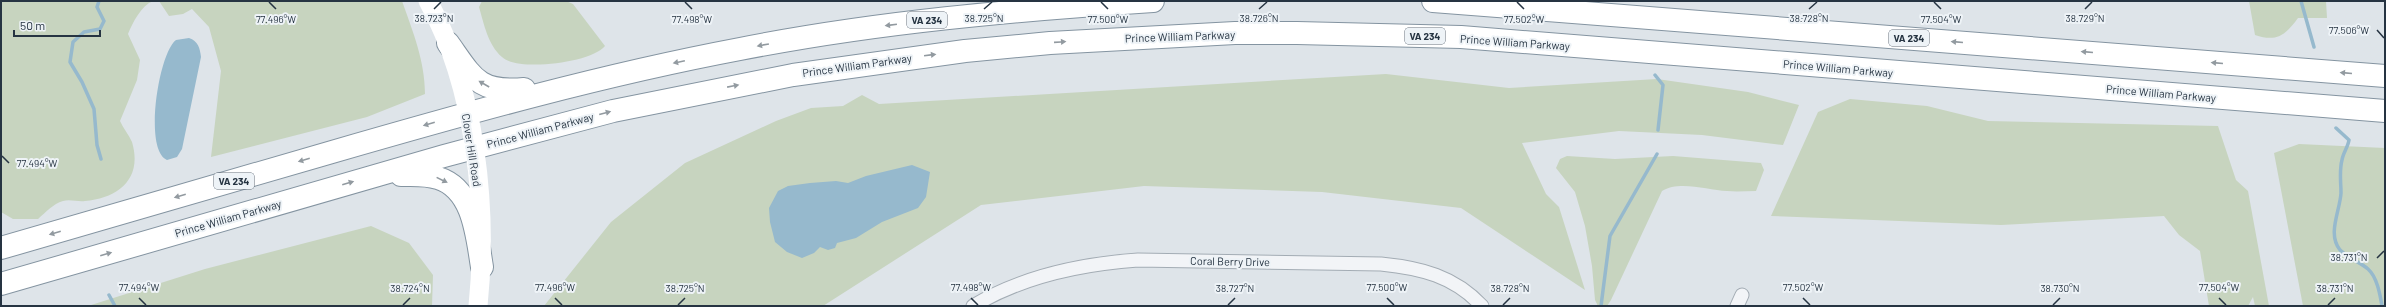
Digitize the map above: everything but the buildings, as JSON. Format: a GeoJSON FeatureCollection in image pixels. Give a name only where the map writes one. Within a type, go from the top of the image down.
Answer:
{"type":"FeatureCollection","features":[{"type":"Feature","properties":{"kind":"highway","name":"VA 234"},"geometry":{"type":"LineString","coordinates":[[1,248],[467,113],[577,84],[741,49],[846,31],[991,13],[1153,1]]}},
{"type":"Feature","properties":{"kind":"highway","name":"VA 234"},"geometry":{"type":"LineString","coordinates":[[1433,1],[2385,76]]}},
{"type":"Feature","properties":{"kind":"highway","name":"Prince William Parkway"},"geometry":{"type":"LineString","coordinates":[[1,284],[376,175],[613,110],[698,92],[881,61],[1050,42],[1235,34],[1320,33],[1461,38],[2385,111]]}},
{"type":"Feature","properties":{"kind":"highway"},"geometry":{"type":"LineString","coordinates":[[448,43],[475,78],[488,87],[513,90],[577,84]]}},
{"type":"Feature","properties":{"kind":"highway"},"geometry":{"type":"LineString","coordinates":[[376,175],[431,176],[440,178],[456,189],[467,204],[472,215],[482,267]]}},
{"type":"Feature","properties":{"kind":"street","name":"Clover Hill Road"},"geometry":{"type":"LineString","coordinates":[[428,1],[448,43],[467,113],[473,148],[482,226],[482,267],[478,306]]}},
{"type":"Feature","properties":{"kind":"street","name":"Coral Berry Drive"},"geometry":{"type":"LineString","coordinates":[[973,306],[1023,283],[1052,273],[1107,262],[1138,260],[1381,264],[1413,267],[1448,279],[1465,290],[1482,306]]}},
{"type":"Feature","properties":{"kind":"green space"},"geometry":{"type":"Polygon","coordinates":[[[1,1],[153,1],[141,10],[128,34],[140,60],[137,80],[120,121],[132,142],[134,166],[131,176],[117,191],[108,196],[97,199],[82,201],[68,200],[59,202],[38,219],[13,219],[1,212],[1,1]]]}},
{"type":"Feature","properties":{"kind":"green space"},"geometry":{"type":"Polygon","coordinates":[[[159,1],[402,1],[421,58],[425,94],[367,117],[211,157],[221,71],[209,27],[192,9],[183,14],[169,16],[159,1]]]}},
{"type":"Feature","properties":{"kind":"green space"},"geometry":{"type":"Polygon","coordinates":[[[482,1],[566,1],[573,4],[605,46],[597,52],[585,57],[554,64],[538,65],[510,62],[502,57],[493,47],[479,7],[482,1]]]}},
{"type":"Feature","properties":{"kind":"green space"},"geometry":{"type":"Polygon","coordinates":[[[2249,1],[2326,1],[2327,18],[2298,18],[2289,29],[2280,36],[2269,38],[2262,37],[2255,35],[2249,1]]]}},
{"type":"Feature","properties":{"kind":"green space"},"geometry":{"type":"Polygon","coordinates":[[[1386,74],[1509,88],[1657,79],[1748,92],[1799,105],[1783,145],[1702,135],[1619,131],[1522,143],[1546,194],[1559,207],[1585,290],[1461,208],[1322,192],[1144,186],[981,205],[823,306],[544,306],[611,222],[685,163],[776,121],[811,108],[843,106],[862,95],[879,104],[1386,74]]]}},
{"type":"Feature","properties":{"kind":"green space"},"geometry":{"type":"Polygon","coordinates":[[[1850,99],[1927,106],[1988,121],[2218,126],[2236,180],[2248,191],[2269,306],[2255,306],[2253,297],[2248,306],[2209,306],[2200,251],[2179,235],[2164,216],[2001,225],[1771,216],[1818,112],[1850,99]]]}},
{"type":"Feature","properties":{"kind":"green space"},"geometry":{"type":"Polygon","coordinates":[[[2299,144],[2385,148],[2385,306],[2303,306],[2274,153],[2299,144]]]}},
{"type":"Feature","properties":{"kind":"green space"},"geometry":{"type":"Polygon","coordinates":[[[1567,156],[1615,159],[1673,156],[1761,163],[1764,170],[1756,191],[1731,191],[1694,186],[1677,186],[1662,191],[1611,300],[1607,306],[1598,306],[1595,300],[1592,266],[1585,226],[1575,192],[1556,168],[1560,159],[1567,156]]]}},
{"type":"Feature","properties":{"kind":"green space"},"geometry":{"type":"Polygon","coordinates":[[[371,226],[409,243],[433,275],[432,306],[88,306],[205,269],[371,226]]]}},
{"type":"Feature","properties":{"kind":"water"},"geometry":{"type":"Polygon","coordinates":[[[189,38],[195,41],[198,45],[201,57],[182,149],[177,157],[167,160],[160,152],[156,139],[156,101],[159,81],[164,62],[170,48],[176,40],[189,38]]]}},
{"type":"Feature","properties":{"kind":"water"},"geometry":{"type":"Polygon","coordinates":[[[912,165],[930,172],[926,197],[918,208],[882,222],[856,238],[837,243],[835,248],[828,250],[820,247],[814,253],[802,258],[787,252],[775,242],[770,222],[769,208],[778,191],[788,186],[810,183],[836,181],[848,183],[866,176],[912,165]]]}},
{"type":"Feature","properties":{"kind":"waterway"},"geometry":{"type":"LineString","coordinates":[[99,1],[97,7],[104,21],[100,29],[84,32],[73,42],[70,62],[82,82],[94,109],[97,145],[101,159]]}},
{"type":"Feature","properties":{"kind":"waterway"},"geometry":{"type":"LineString","coordinates":[[2301,1],[2314,47]]}},
{"type":"Feature","properties":{"kind":"waterway"},"geometry":{"type":"LineString","coordinates":[[1655,75],[1663,85],[1658,130]]}},
{"type":"Feature","properties":{"kind":"waterway"},"geometry":{"type":"LineString","coordinates":[[2336,128],[2349,140],[2341,168],[2341,193],[2334,230],[2336,244],[2343,253],[2368,269],[2374,276],[2378,286],[2382,306]]}},
{"type":"Feature","properties":{"kind":"waterway"},"geometry":{"type":"LineString","coordinates":[[1601,306],[1610,236],[1657,154]]}},
{"type":"Feature","properties":{"kind":"waterway"},"geometry":{"type":"LineString","coordinates":[[109,295],[115,306]]}}]}
